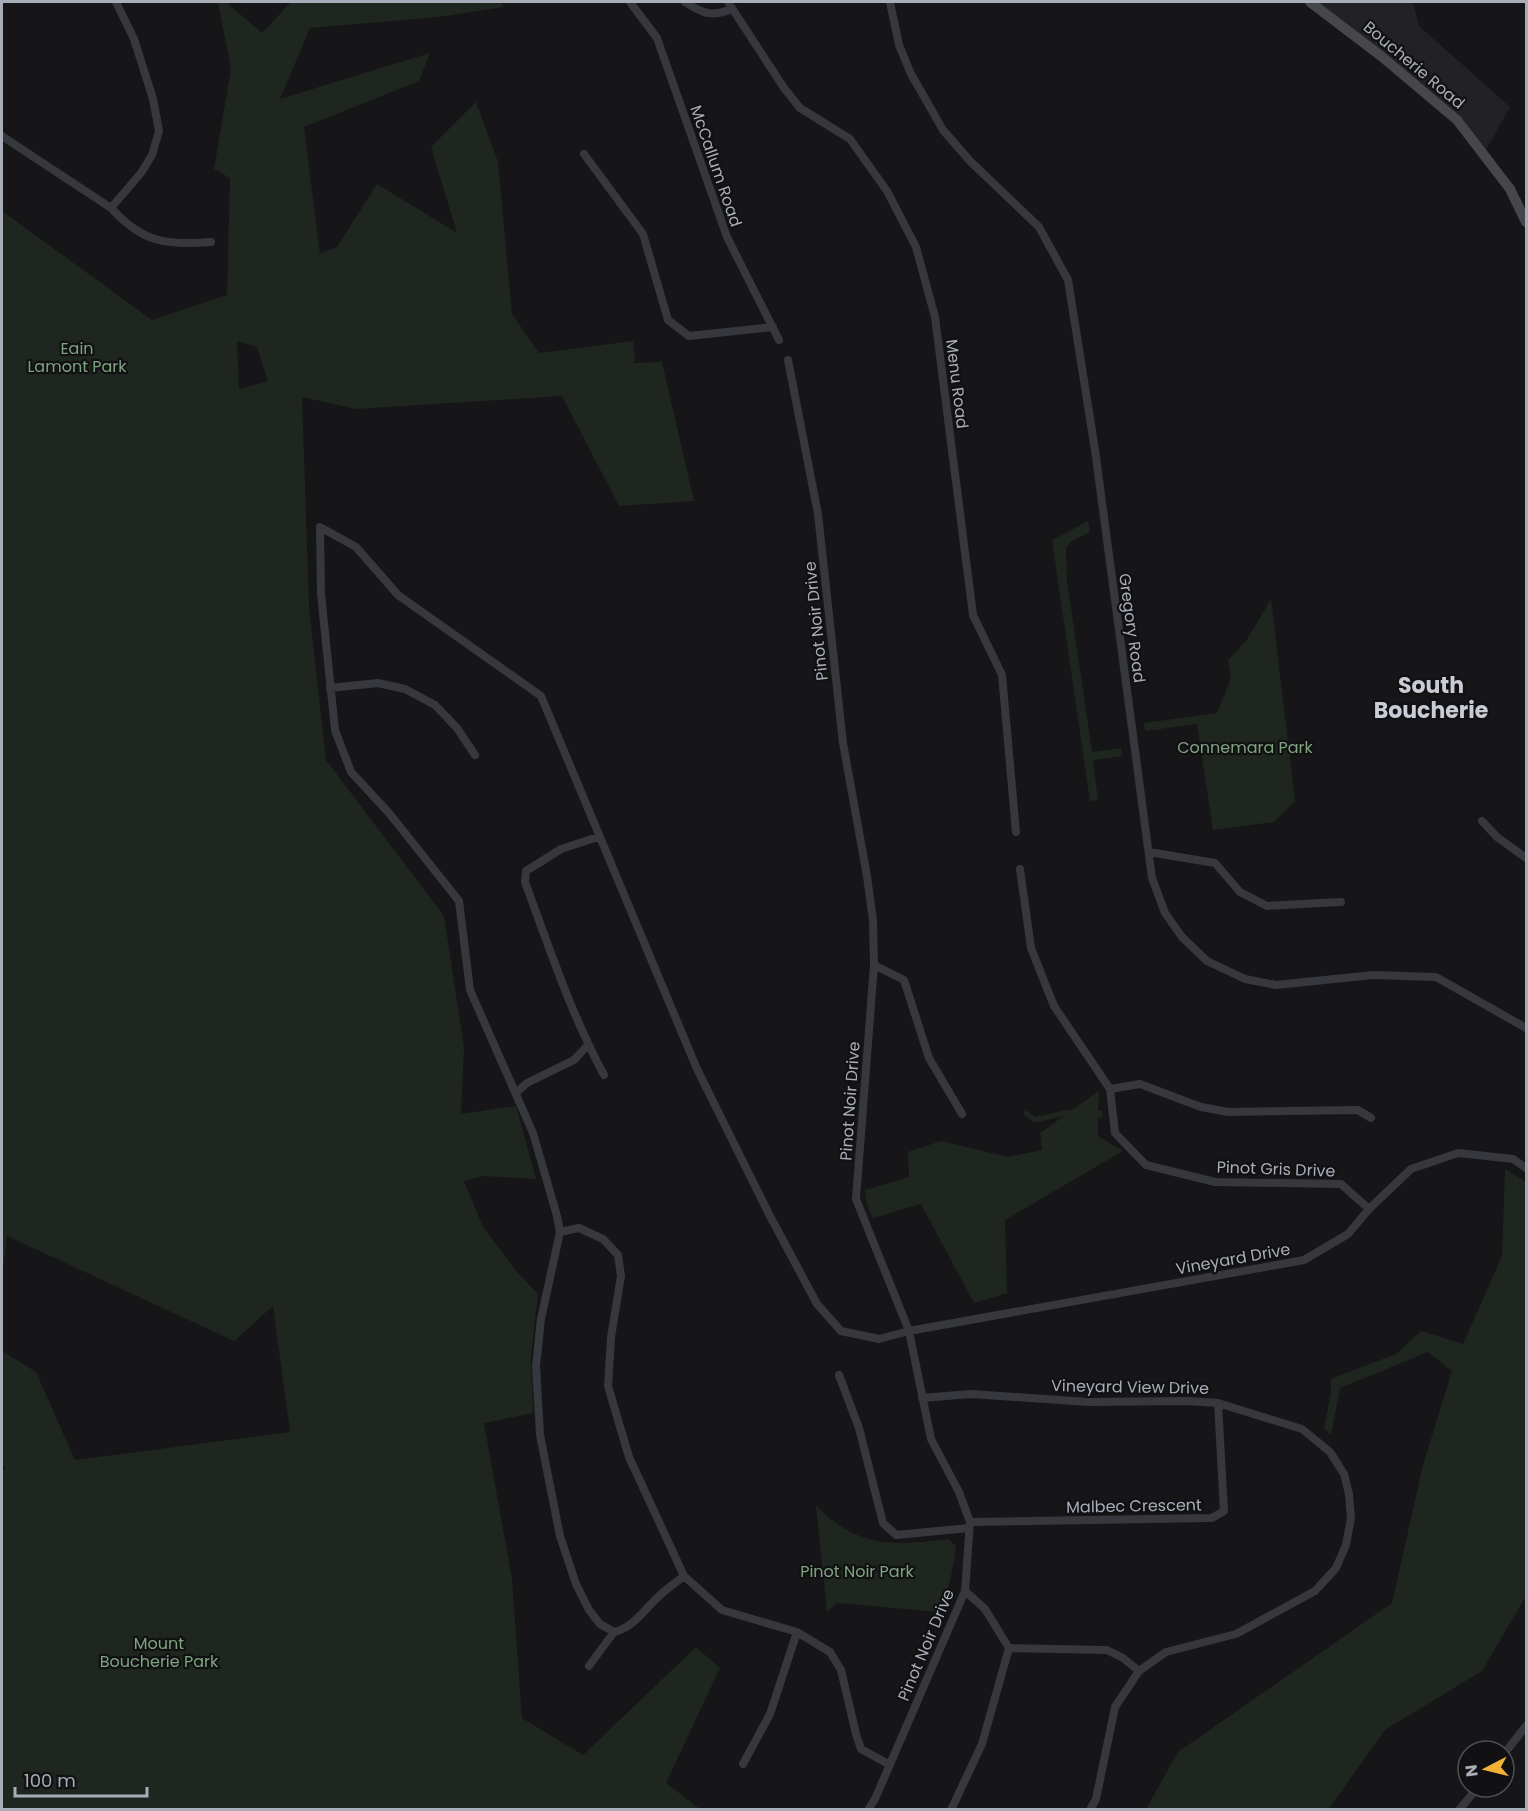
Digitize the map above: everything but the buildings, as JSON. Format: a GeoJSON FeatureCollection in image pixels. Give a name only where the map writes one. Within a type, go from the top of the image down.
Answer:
{"type":"FeatureCollection","features":[{"type":"Feature","properties":{"kind":"main road","name":"Boucherie Road"},"geometry":{"type":"LineString","coordinates":[[1310,2],[1382,56],[1457,120],[1510,189],[1527,222]]}},
{"type":"Feature","properties":{"kind":"street"},"geometry":{"type":"LineString","coordinates":[[111,208],[141,173],[152,155],[159,131],[153,99],[134,39],[116,2]]}},
{"type":"Feature","properties":{"kind":"street","name":"McCallum Road"},"geometry":{"type":"LineString","coordinates":[[630,2],[657,38],[727,237],[779,340]]}},
{"type":"Feature","properties":{"kind":"street"},"geometry":{"type":"LineString","coordinates":[[685,2],[695,9],[717,15],[730,5]]}},
{"type":"Feature","properties":{"kind":"street","name":"Gregory Road"},"geometry":{"type":"LineString","coordinates":[[890,2],[899,45],[911,74],[943,130],[970,161],[1039,227],[1068,280],[1095,450],[1152,878],[1165,913],[1182,937],[1207,961],[1245,980],[1276,985],[1374,975],[1436,977],[1527,1028]]}},
{"type":"Feature","properties":{"kind":"street","name":"Menu Road"},"geometry":{"type":"LineString","coordinates":[[730,5],[784,88],[800,108],[850,139],[887,191],[916,246],[935,317],[973,615],[1002,675],[1016,832]]}},
{"type":"Feature","properties":{"kind":"street"},"geometry":{"type":"LineString","coordinates":[[2,136],[111,208],[122,220],[147,238],[179,244],[211,243]]}},
{"type":"Feature","properties":{"kind":"street"},"geometry":{"type":"LineString","coordinates":[[584,154],[643,234],[668,320],[689,336],[773,327]]}},
{"type":"Feature","properties":{"kind":"street","name":"Pinot Noir Drive"},"geometry":{"type":"LineString","coordinates":[[788,360],[818,514],[843,743],[873,921],[874,965],[856,1199],[909,1331],[932,1439],[959,1492],[970,1525],[965,1591],[875,1799],[868,1809]]}},
{"type":"Feature","properties":{"kind":"street","name":"Vineyard Drive"},"geometry":{"type":"LineString","coordinates":[[330,688],[321,594],[320,527],[356,547],[398,595],[541,696],[598,837],[697,1069],[770,1216],[817,1304],[841,1331],[879,1339],[909,1331],[1304,1260],[1348,1234],[1369,1209],[1411,1169],[1458,1153],[1513,1159],[1527,1168]]}},
{"type":"Feature","properties":{"kind":"street"},"geometry":{"type":"LineString","coordinates":[[474,755],[457,728],[435,705],[405,689],[378,683],[330,688],[335,730],[351,772],[389,813],[459,901],[470,990],[533,1133],[560,1232],[541,1319],[536,1366],[540,1435],[560,1536],[576,1584],[594,1617],[600,1624],[614,1632],[621,1631],[640,1616],[658,1596],[684,1576]]}},
{"type":"Feature","properties":{"kind":"street"},"geometry":{"type":"LineString","coordinates":[[1482,821],[1497,837],[1527,858]]}},
{"type":"Feature","properties":{"kind":"street"},"geometry":{"type":"LineString","coordinates":[[598,837],[561,849],[526,871],[525,882],[558,971],[588,1045],[603,1075]]}},
{"type":"Feature","properties":{"kind":"street"},"geometry":{"type":"LineString","coordinates":[[1149,852],[1215,863],[1239,892],[1267,906],[1341,902]]}},
{"type":"Feature","properties":{"kind":"street","name":"Pinot Gris Drive"},"geometry":{"type":"LineString","coordinates":[[1020,869],[1031,948],[1054,1006],[1110,1089],[1115,1133],[1146,1165],[1215,1182],[1341,1184],[1369,1209]]}},
{"type":"Feature","properties":{"kind":"street"},"geometry":{"type":"LineString","coordinates":[[874,965],[904,980],[929,1058],[962,1114]]}},
{"type":"Feature","properties":{"kind":"street"},"geometry":{"type":"LineString","coordinates":[[516,1093],[527,1083],[574,1060],[588,1045]]}},
{"type":"Feature","properties":{"kind":"street"},"geometry":{"type":"LineString","coordinates":[[1110,1089],[1140,1084],[1201,1107],[1228,1112],[1358,1110],[1371,1118]]}},
{"type":"Feature","properties":{"kind":"street"},"geometry":{"type":"LineString","coordinates":[[560,1232],[579,1228],[603,1239],[618,1256],[621,1276],[611,1337],[608,1386],[629,1457],[684,1576],[722,1610],[797,1632],[830,1652],[841,1670],[861,1749],[890,1765]]}},
{"type":"Feature","properties":{"kind":"street"},"geometry":{"type":"LineString","coordinates":[[838,1375],[859,1428],[883,1523],[896,1535],[970,1525]]}},
{"type":"Feature","properties":{"kind":"street","name":"Vineyard View Drive"},"geometry":{"type":"LineString","coordinates":[[922,1398],[971,1394],[1088,1402],[1218,1403],[1302,1429],[1330,1452],[1344,1474],[1351,1518],[1346,1545],[1336,1568],[1315,1591],[1236,1634],[1166,1653],[1139,1671],[1114,1707],[1096,1799],[1090,1809]]}},
{"type":"Feature","properties":{"kind":"street","name":"Malbec Crescent"},"geometry":{"type":"LineString","coordinates":[[970,1525],[1212,1518],[1224,1511],[1218,1403]]}},
{"type":"Feature","properties":{"kind":"street"},"geometry":{"type":"LineString","coordinates":[[951,1809],[982,1744],[1009,1648],[985,1610],[965,1591]]}},
{"type":"Feature","properties":{"kind":"street"},"geometry":{"type":"LineString","coordinates":[[589,1666],[614,1632]]}},
{"type":"Feature","properties":{"kind":"street"},"geometry":{"type":"LineString","coordinates":[[743,1764],[771,1714],[797,1632]]}},
{"type":"Feature","properties":{"kind":"street"},"geometry":{"type":"LineString","coordinates":[[1009,1648],[1107,1650],[1123,1658],[1139,1671]]}},
{"type":"Feature","properties":{"kind":"street"},"geometry":{"type":"LineString","coordinates":[[1516,1739],[1527,1726]]}},
{"type":"Feature","properties":{"kind":"shaded area"},"geometry":{"type":"Polygon","coordinates":[[[1317,2],[1413,2],[1419,26],[1510,107],[1486,150],[1317,2]]]}},
{"type":"Feature","properties":{"kind":"green space"},"geometry":{"type":"Polygon","coordinates":[[[218,2],[226,2],[262,33],[291,2],[501,2],[504,7],[438,17],[310,28],[280,99],[430,53],[419,81],[304,127],[320,254],[337,247],[377,184],[457,233],[431,147],[476,102],[498,162],[512,314],[539,353],[633,341],[635,362],[631,363],[662,362],[694,501],[619,506],[562,396],[356,409],[302,397],[309,607],[326,760],[444,916],[464,1048],[461,1114],[516,1106],[536,1179],[484,1176],[464,1181],[483,1227],[518,1273],[538,1294],[531,1356],[533,1413],[484,1423],[512,1579],[522,1718],[583,1755],[696,1647],[720,1668],[666,1783],[700,1809],[2,1809],[2,1470],[6,1469],[2,1464],[2,1351],[36,1372],[75,1460],[290,1432],[273,1306],[234,1341],[7,1236],[2,1277],[2,211],[152,320],[227,295],[230,178],[214,169],[231,69],[218,2]],[[237,341],[239,389],[268,381],[257,347],[237,341]]]}},
{"type":"Feature","properties":{"kind":"green space"},"geometry":{"type":"Polygon","coordinates":[[[1088,521],[1090,532],[1071,542],[1066,548],[1067,580],[1092,752],[1121,748],[1122,756],[1093,760],[1098,800],[1090,801],[1052,540],[1088,521]]]}},
{"type":"Feature","properties":{"kind":"green space","name":"Connemara Park"},"geometry":{"type":"Polygon","coordinates":[[[1271,599],[1295,801],[1274,822],[1213,830],[1197,724],[1145,731],[1144,723],[1217,713],[1231,678],[1228,660],[1246,641],[1271,599]]]}},
{"type":"Feature","properties":{"kind":"green space"},"geometry":{"type":"Polygon","coordinates":[[[1099,1091],[1098,1111],[1102,1111],[1103,1116],[1098,1118],[1098,1136],[1123,1151],[1005,1220],[1007,1293],[974,1303],[921,1204],[873,1218],[867,1205],[865,1190],[909,1177],[908,1152],[941,1141],[1008,1157],[1042,1150],[1040,1133],[1064,1116],[1034,1123],[1023,1114],[1026,1110],[1035,1117],[1072,1110],[1099,1091]]]}},
{"type":"Feature","properties":{"kind":"green space"},"geometry":{"type":"Polygon","coordinates":[[[1505,1169],[1526,1182],[1526,1596],[1482,1671],[1385,1730],[1329,1809],[1146,1809],[1178,1752],[1392,1603],[1423,1465],[1452,1371],[1428,1352],[1340,1388],[1331,1435],[1324,1429],[1331,1392],[1331,1379],[1396,1354],[1421,1331],[1463,1344],[1502,1256],[1505,1169]]]}},
{"type":"Feature","properties":{"kind":"green space","name":"Pinot Noir Park"},"geometry":{"type":"Polygon","coordinates":[[[816,1505],[831,1519],[861,1537],[893,1543],[948,1539],[956,1546],[950,1580],[939,1612],[837,1603],[827,1612],[816,1505]]]}},
{"type":"Feature","properties":{"kind":"district","name":"South Boucherie"},"geometry":{"type":"Point","coordinates":[1431,698]}},
{"type":"Feature","properties":{"kind":"park label","name":"Eain Lamont Park"},"geometry":{"type":"Point","coordinates":[77,357]}},
{"type":"Feature","properties":{"kind":"park label","name":"Mount Boucherie Park"},"geometry":{"type":"Point","coordinates":[159,1652]}}]}
